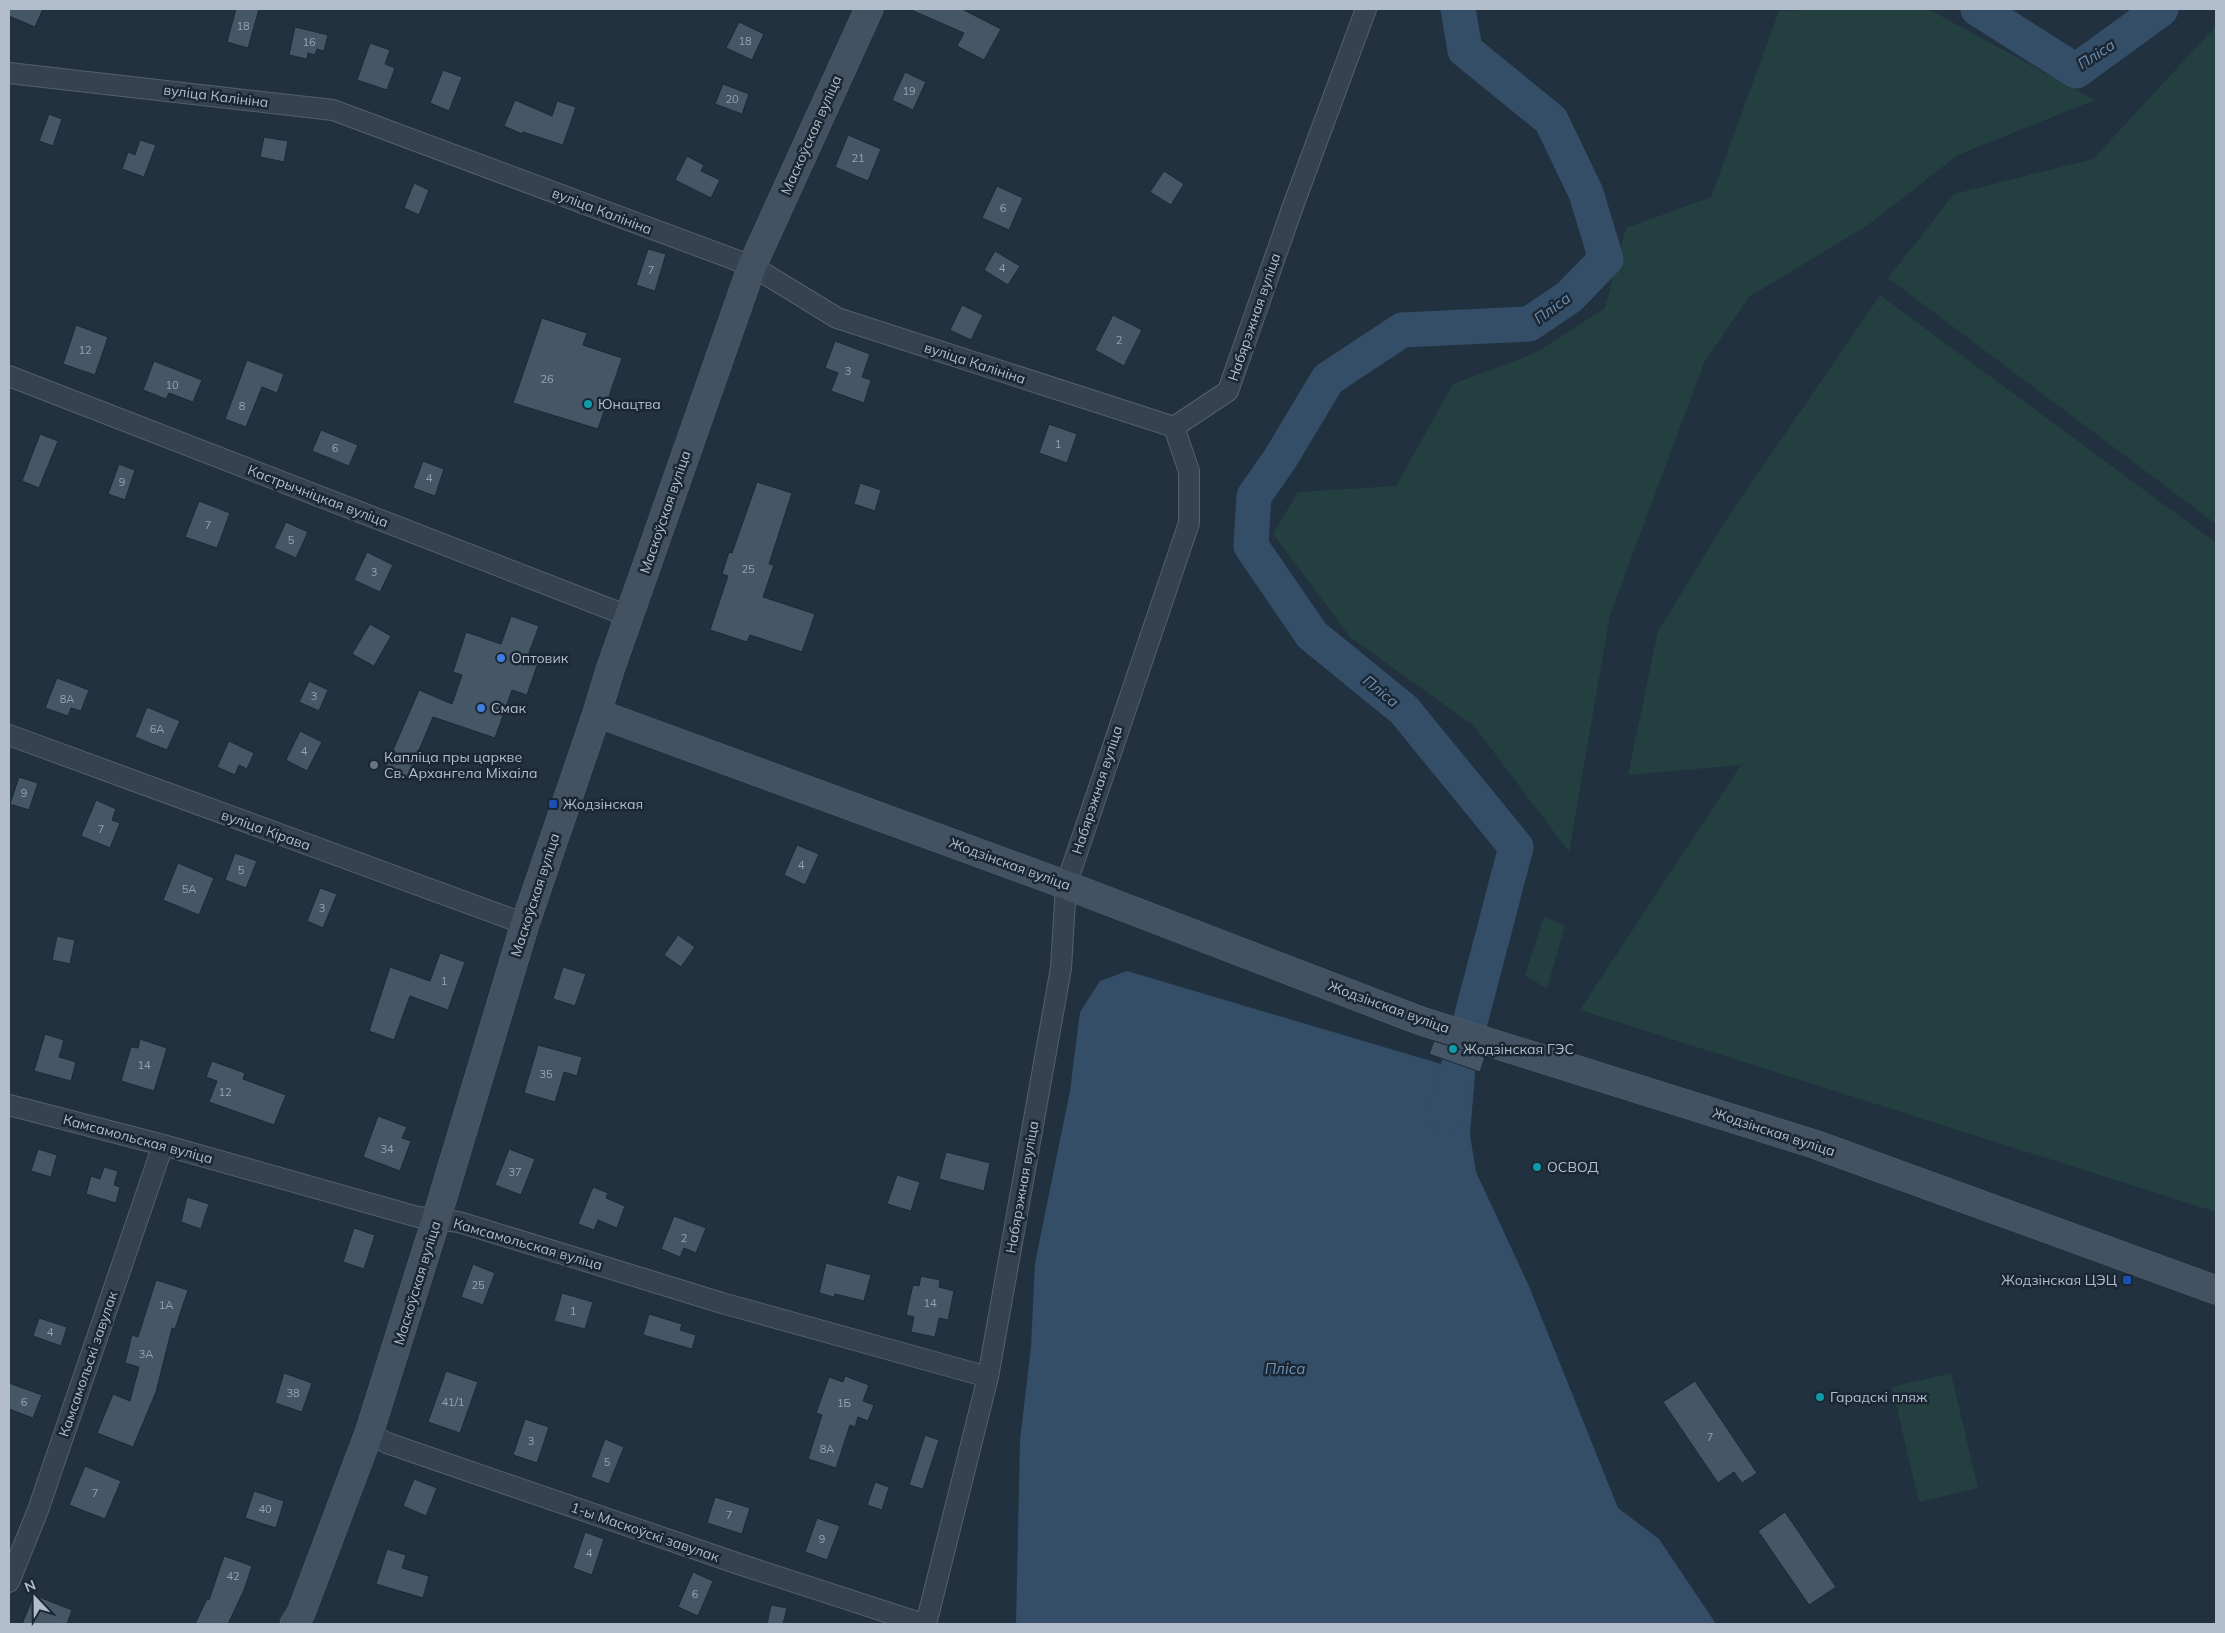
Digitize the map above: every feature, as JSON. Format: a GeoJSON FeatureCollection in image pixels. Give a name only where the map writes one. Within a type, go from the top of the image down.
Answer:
{"type":"FeatureCollection","features":[{"type":"Feature","properties":{"kind":"main road","name":"Маскоўская вуліца"},"geometry":{"type":"LineString","coordinates":[[294,1624],[304,1604],[369,1433],[436,1220],[524,924],[597,713],[628,616],[752,266],[869,9]]}},
{"type":"Feature","properties":{"kind":"main road","name":"Жодзінская вуліца"},"geometry":{"type":"LineString","coordinates":[[597,713],[1066,885],[1421,1021],[1814,1144],[2216,1290]]}},
{"type":"Feature","properties":{"kind":"street","name":"Набярэжная вуліца"},"geometry":{"type":"LineString","coordinates":[[925,1624],[988,1377],[1061,968],[1066,885],[1188,523],[1189,471],[1174,426],[1228,391],[1293,206],[1366,9]]}},
{"type":"Feature","properties":{"kind":"street","name":"вуліца Калініна"},"geometry":{"type":"LineString","coordinates":[[9,73],[333,110],[752,266],[837,318],[1174,426]]}},
{"type":"Feature","properties":{"kind":"street","name":"Кастрычніцкая вуліца"},"geometry":{"type":"LineString","coordinates":[[9,376],[628,616]]}},
{"type":"Feature","properties":{"kind":"street","name":"вуліца Кірава"},"geometry":{"type":"LineString","coordinates":[[9,735],[524,924]]}},
{"type":"Feature","properties":{"kind":"street","name":"Камсамольская вуліца"},"geometry":{"type":"LineString","coordinates":[[9,1105],[163,1145],[418,1217],[459,1222],[722,1303],[988,1377]]}},
{"type":"Feature","properties":{"kind":"street","name":"Камсамольскі завулак"},"geometry":{"type":"LineString","coordinates":[[9,1582],[38,1510],[163,1145]]}},
{"type":"Feature","properties":{"kind":"street","name":"1-ы Маскоўскі завулак"},"geometry":{"type":"LineString","coordinates":[[369,1433],[388,1443],[648,1533],[925,1624]]}},
{"type":"Feature","properties":{"kind":"green space"},"geometry":{"type":"Polygon","coordinates":[[[1928,9],[2095,100],[1958,155],[1868,225],[1749,297],[1704,363],[1610,615],[1569,852],[1474,726],[1350,637],[1273,534],[1298,492],[1396,486],[1453,384],[1535,353],[1605,308],[1626,228],[1711,197],[1779,11],[1928,9]]]}},
{"type":"Feature","properties":{"kind":"green space"},"geometry":{"type":"Polygon","coordinates":[[[2216,26],[2216,524],[1888,278],[1954,194],[2093,159],[2216,26]]]}},
{"type":"Feature","properties":{"kind":"green space"},"geometry":{"type":"Polygon","coordinates":[[[1880,295],[2216,543],[2216,1212],[1580,1010],[1741,765],[1628,775],[1658,631],[1730,514],[1880,295]]]}},
{"type":"Feature","properties":{"kind":"green space"},"geometry":{"type":"Polygon","coordinates":[[[1544,916],[1565,926],[1547,989],[1525,975],[1544,916]]]}},
{"type":"Feature","properties":{"kind":"green space"},"geometry":{"type":"Polygon","coordinates":[[[1951,1373],[1978,1488],[1919,1502],[1892,1387],[1951,1373]]]}},
{"type":"Feature","properties":{"kind":"water","name":"Пліса"},"geometry":{"type":"Polygon","coordinates":[[[1127,971],[1475,1074],[1470,1135],[1476,1172],[1528,1284],[1618,1508],[1659,1539],[1716,1624],[1016,1624],[1020,1440],[1031,1347],[1035,1263],[1070,1091],[1080,1012],[1100,981],[1127,971]]]}},
{"type":"Feature","properties":{"kind":"building"},"geometry":{"type":"Polygon","coordinates":[[[9,9],[43,9],[35,27],[9,16],[9,9]]]}},
{"type":"Feature","properties":{"kind":"building"},"geometry":{"type":"Polygon","coordinates":[[[236,9],[259,9],[248,48],[227,42],[236,9]]]}},
{"type":"Feature","properties":{"kind":"building"},"geometry":{"type":"Polygon","coordinates":[[[909,9],[962,9],[1001,29],[984,60],[957,46],[964,33],[909,9]]]}},
{"type":"Feature","properties":{"kind":"building"},"geometry":{"type":"Polygon","coordinates":[[[739,22],[764,34],[752,60],[726,48],[739,22]]]}},
{"type":"Feature","properties":{"kind":"building"},"geometry":{"type":"Polygon","coordinates":[[[295,27],[328,35],[324,51],[317,49],[315,55],[308,53],[307,59],[289,55],[295,27]]]}},
{"type":"Feature","properties":{"kind":"building"},"geometry":{"type":"Polygon","coordinates":[[[370,43],[390,50],[385,64],[395,68],[387,90],[357,80],[370,43]]]}},
{"type":"Feature","properties":{"kind":"building"},"geometry":{"type":"Polygon","coordinates":[[[443,70],[462,77],[449,111],[430,103],[443,70]]]}},
{"type":"Feature","properties":{"kind":"building"},"geometry":{"type":"Polygon","coordinates":[[[905,72],[926,82],[913,110],[892,100],[905,72]]]}},
{"type":"Feature","properties":{"kind":"building"},"geometry":{"type":"Polygon","coordinates":[[[723,84],[749,94],[742,114],[715,104],[723,84]]]}},
{"type":"Feature","properties":{"kind":"building"},"geometry":{"type":"Polygon","coordinates":[[[515,100],[552,116],[557,101],[576,107],[563,145],[523,132],[522,134],[504,126],[515,100]]]}},
{"type":"Feature","properties":{"kind":"building"},"geometry":{"type":"Polygon","coordinates":[[[49,114],[62,119],[53,146],[39,141],[49,114]]]}},
{"type":"Feature","properties":{"kind":"building"},"geometry":{"type":"Polygon","coordinates":[[[848,135],[881,149],[868,181],[835,167],[848,135]]]}},
{"type":"Feature","properties":{"kind":"building"},"geometry":{"type":"Polygon","coordinates":[[[264,137],[288,141],[284,162],[260,157],[264,137]]]}},
{"type":"Feature","properties":{"kind":"building"},"geometry":{"type":"Polygon","coordinates":[[[140,140],[156,145],[144,177],[122,169],[128,152],[135,155],[140,140]]]}},
{"type":"Feature","properties":{"kind":"building"},"geometry":{"type":"Polygon","coordinates":[[[687,156],[704,165],[701,171],[720,180],[711,198],[675,180],[687,156]]]}},
{"type":"Feature","properties":{"kind":"building"},"geometry":{"type":"Polygon","coordinates":[[[1164,171],[1184,184],[1171,205],[1150,192],[1164,171]]]}},
{"type":"Feature","properties":{"kind":"building"},"geometry":{"type":"Polygon","coordinates":[[[414,183],[429,190],[419,215],[404,208],[414,183]]]}},
{"type":"Feature","properties":{"kind":"building"},"geometry":{"type":"Polygon","coordinates":[[[997,186],[1023,198],[1009,230],[982,218],[997,186]]]}},
{"type":"Feature","properties":{"kind":"building"},"geometry":{"type":"Polygon","coordinates":[[[648,249],[666,254],[655,291],[636,285],[648,249]]]}},
{"type":"Feature","properties":{"kind":"building"},"geometry":{"type":"Polygon","coordinates":[[[995,251],[1020,266],[1008,285],[984,270],[995,251]]]}},
{"type":"Feature","properties":{"kind":"building"},"geometry":{"type":"Polygon","coordinates":[[[962,305],[983,315],[971,340],[950,330],[962,305]]]}},
{"type":"Feature","properties":{"kind":"building"},"geometry":{"type":"Polygon","coordinates":[[[1113,315],[1142,330],[1124,366],[1095,350],[1113,315]]]}},
{"type":"Feature","properties":{"kind":"building"},"geometry":{"type":"Polygon","coordinates":[[[542,318],[587,333],[583,345],[622,358],[598,429],[513,403],[542,318]]]}},
{"type":"Feature","properties":{"kind":"building"},"geometry":{"type":"Polygon","coordinates":[[[76,325],[108,337],[95,375],[63,364],[76,325]]]}},
{"type":"Feature","properties":{"kind":"building"},"geometry":{"type":"Polygon","coordinates":[[[835,341],[870,354],[862,377],[871,380],[864,403],[831,391],[838,373],[825,368],[835,341]]]}},
{"type":"Feature","properties":{"kind":"building"},"geometry":{"type":"Polygon","coordinates":[[[247,360],[284,374],[277,393],[262,387],[246,427],[225,419],[247,360]]]}},
{"type":"Feature","properties":{"kind":"building"},"geometry":{"type":"Polygon","coordinates":[[[154,361],[202,380],[193,402],[169,393],[166,399],[143,390],[154,361]]]}},
{"type":"Feature","properties":{"kind":"building"},"geometry":{"type":"Polygon","coordinates":[[[1049,424],[1077,434],[1067,463],[1039,453],[1049,424]]]}},
{"type":"Feature","properties":{"kind":"building"},"geometry":{"type":"Polygon","coordinates":[[[321,430],[358,445],[349,466],[312,451],[321,430]]]}},
{"type":"Feature","properties":{"kind":"building"},"geometry":{"type":"Polygon","coordinates":[[[40,434],[58,441],[39,488],[22,481],[40,434]]]}},
{"type":"Feature","properties":{"kind":"building"},"geometry":{"type":"Polygon","coordinates":[[[423,461],[444,469],[435,496],[413,488],[423,461]]]}},
{"type":"Feature","properties":{"kind":"building"},"geometry":{"type":"Polygon","coordinates":[[[119,464],[135,470],[125,500],[108,494],[119,464]]]}},
{"type":"Feature","properties":{"kind":"building"},"geometry":{"type":"Polygon","coordinates":[[[757,482],[792,493],[769,564],[774,565],[763,597],[815,614],[802,652],[750,635],[747,642],[710,630],[728,576],[722,574],[729,552],[732,553],[757,482]]]}},
{"type":"Feature","properties":{"kind":"building"},"geometry":{"type":"Polygon","coordinates":[[[860,483],[881,490],[875,511],[854,504],[860,483]]]}},
{"type":"Feature","properties":{"kind":"building"},"geometry":{"type":"Polygon","coordinates":[[[199,501],[230,513],[217,548],[185,537],[199,501]]]}},
{"type":"Feature","properties":{"kind":"building"},"geometry":{"type":"Polygon","coordinates":[[[286,522],[308,532],[296,558],[274,548],[286,522]]]}},
{"type":"Feature","properties":{"kind":"building"},"geometry":{"type":"Polygon","coordinates":[[[367,552],[393,565],[380,592],[354,580],[367,552]]]}},
{"type":"Feature","properties":{"kind":"building"},"geometry":{"type":"Polygon","coordinates":[[[511,616],[539,626],[529,653],[540,657],[527,695],[512,690],[495,738],[433,717],[406,781],[384,771],[419,690],[452,704],[462,675],[453,672],[466,632],[501,644],[511,616]]]}},
{"type":"Feature","properties":{"kind":"building"},"geometry":{"type":"Polygon","coordinates":[[[370,624],[391,636],[374,666],[352,654],[370,624]]]}},
{"type":"Feature","properties":{"kind":"building"},"geometry":{"type":"Polygon","coordinates":[[[57,678],[89,690],[81,711],[71,708],[68,716],[45,708],[57,678]]]}},
{"type":"Feature","properties":{"kind":"building"},"geometry":{"type":"Polygon","coordinates":[[[309,681],[328,690],[319,711],[299,702],[309,681]]]}},
{"type":"Feature","properties":{"kind":"building"},"geometry":{"type":"Polygon","coordinates":[[[147,707],[180,721],[167,750],[135,737],[147,707]]]}},
{"type":"Feature","properties":{"kind":"building"},"geometry":{"type":"Polygon","coordinates":[[[300,731],[322,742],[307,771],[286,760],[300,731]]]}},
{"type":"Feature","properties":{"kind":"building"},"geometry":{"type":"Polygon","coordinates":[[[229,741],[254,753],[247,769],[239,765],[235,775],[217,767],[229,741]]]}},
{"type":"Feature","properties":{"kind":"building"},"geometry":{"type":"Polygon","coordinates":[[[19,777],[38,783],[29,810],[10,804],[19,777]]]}},
{"type":"Feature","properties":{"kind":"building"},"geometry":{"type":"Polygon","coordinates":[[[96,800],[116,809],[112,820],[120,823],[110,848],[81,836],[96,800]]]}},
{"type":"Feature","properties":{"kind":"building"},"geometry":{"type":"Polygon","coordinates":[[[797,845],[819,854],[805,885],[784,875],[797,845]]]}},
{"type":"Feature","properties":{"kind":"building"},"geometry":{"type":"Polygon","coordinates":[[[235,853],[257,861],[246,888],[225,880],[235,853]]]}},
{"type":"Feature","properties":{"kind":"building"},"geometry":{"type":"Polygon","coordinates":[[[178,863],[214,878],[199,915],[163,900],[178,863]]]}},
{"type":"Feature","properties":{"kind":"building"},"geometry":{"type":"Polygon","coordinates":[[[320,888],[337,894],[323,928],[307,921],[320,888]]]}},
{"type":"Feature","properties":{"kind":"building"},"geometry":{"type":"Polygon","coordinates":[[[678,935],[695,947],[681,967],[664,955],[678,935]]]}},
{"type":"Feature","properties":{"kind":"building"},"geometry":{"type":"Polygon","coordinates":[[[57,936],[75,940],[70,964],[52,960],[57,936]]]}},
{"type":"Feature","properties":{"kind":"building"},"geometry":{"type":"Polygon","coordinates":[[[440,953],[465,962],[448,1010],[410,996],[394,1040],[369,1031],[390,967],[430,981],[440,953]]]}},
{"type":"Feature","properties":{"kind":"building"},"geometry":{"type":"Polygon","coordinates":[[[563,967],[586,974],[575,1006],[553,999],[563,967]]]}},
{"type":"Feature","properties":{"kind":"building"},"geometry":{"type":"Polygon","coordinates":[[[45,1034],[64,1040],[59,1057],[76,1062],[71,1081],[34,1071],[45,1034]]]}},
{"type":"Feature","properties":{"kind":"building"},"geometry":{"type":"Polygon","coordinates":[[[140,1039],[167,1048],[154,1091],[121,1081],[131,1047],[138,1048],[140,1039]]]}},
{"type":"Feature","properties":{"kind":"building","name":"Жодзінская ГЭС"},"geometry":{"type":"Polygon","coordinates":[[[1434,1041],[1485,1057],[1480,1072],[1429,1054],[1434,1041]]]}},
{"type":"Feature","properties":{"kind":"building"},"geometry":{"type":"Polygon","coordinates":[[[538,1045],[582,1057],[577,1076],[564,1072],[555,1102],[524,1093],[538,1045]]]}},
{"type":"Feature","properties":{"kind":"building"},"geometry":{"type":"Polygon","coordinates":[[[212,1061],[245,1073],[243,1079],[286,1095],[274,1125],[209,1102],[217,1081],[206,1077],[212,1061]]]}},
{"type":"Feature","properties":{"kind":"building"},"geometry":{"type":"Polygon","coordinates":[[[378,1116],[407,1127],[402,1138],[411,1141],[400,1171],[363,1157],[378,1116]]]}},
{"type":"Feature","properties":{"kind":"building"},"geometry":{"type":"Polygon","coordinates":[[[38,1149],[57,1155],[51,1177],[31,1171],[38,1149]]]}},
{"type":"Feature","properties":{"kind":"building"},"geometry":{"type":"Polygon","coordinates":[[[509,1149],[535,1159],[521,1195],[495,1185],[509,1149]]]}},
{"type":"Feature","properties":{"kind":"building"},"geometry":{"type":"Polygon","coordinates":[[[946,1152],[990,1163],[984,1191],[939,1179],[946,1152]]]}},
{"type":"Feature","properties":{"kind":"building"},"geometry":{"type":"Polygon","coordinates":[[[104,1167],[118,1171],[114,1185],[120,1187],[116,1203],[86,1194],[91,1176],[100,1179],[104,1167]]]}},
{"type":"Feature","properties":{"kind":"building"},"geometry":{"type":"Polygon","coordinates":[[[897,1175],[920,1182],[911,1211],[887,1204],[897,1175]]]}},
{"type":"Feature","properties":{"kind":"building"},"geometry":{"type":"Polygon","coordinates":[[[593,1187],[608,1193],[606,1198],[625,1206],[617,1228],[598,1220],[594,1230],[578,1224],[593,1187]]]}},
{"type":"Feature","properties":{"kind":"building"},"geometry":{"type":"Polygon","coordinates":[[[187,1197],[209,1204],[201,1229],[181,1222],[187,1197]]]}},
{"type":"Feature","properties":{"kind":"building"},"geometry":{"type":"Polygon","coordinates":[[[674,1216],[706,1228],[696,1253],[684,1248],[680,1257],[661,1249],[674,1216]]]}},
{"type":"Feature","properties":{"kind":"building"},"geometry":{"type":"Polygon","coordinates":[[[354,1228],[375,1235],[364,1269],[343,1262],[354,1228]]]}},
{"type":"Feature","properties":{"kind":"building"},"geometry":{"type":"Polygon","coordinates":[[[826,1263],[871,1275],[864,1301],[835,1294],[834,1297],[819,1293],[826,1263]]]}},
{"type":"Feature","properties":{"kind":"building"},"geometry":{"type":"Polygon","coordinates":[[[473,1264],[495,1273],[483,1305],[461,1297],[473,1264]]]}},
{"type":"Feature","properties":{"kind":"building"},"geometry":{"type":"Polygon","coordinates":[[[921,1276],[940,1280],[939,1287],[954,1291],[948,1320],[939,1318],[935,1337],[911,1332],[914,1317],[906,1315],[913,1285],[919,1286],[921,1276]]]}},
{"type":"Feature","properties":{"kind":"building"},"geometry":{"type":"Polygon","coordinates":[[[156,1280],[188,1290],[175,1329],[172,1328],[156,1392],[133,1447],[97,1433],[113,1394],[130,1401],[139,1367],[125,1363],[132,1335],[138,1337],[156,1280]]]}},
{"type":"Feature","properties":{"kind":"building"},"geometry":{"type":"Polygon","coordinates":[[[562,1293],[593,1302],[585,1329],[554,1321],[562,1293]]]}},
{"type":"Feature","properties":{"kind":"building"},"geometry":{"type":"Polygon","coordinates":[[[649,1314],[682,1324],[680,1330],[696,1335],[692,1349],[643,1335],[649,1314]]]}},
{"type":"Feature","properties":{"kind":"building"},"geometry":{"type":"Polygon","coordinates":[[[39,1318],[67,1327],[61,1346],[33,1336],[39,1318]]]}},
{"type":"Feature","properties":{"kind":"building"},"geometry":{"type":"Polygon","coordinates":[[[446,1371],[478,1382],[460,1433],[428,1422],[446,1371]]]}},
{"type":"Feature","properties":{"kind":"building"},"geometry":{"type":"Polygon","coordinates":[[[284,1373],[312,1383],[302,1412],[275,1403],[284,1373]]]}},
{"type":"Feature","properties":{"kind":"building"},"geometry":{"type":"Polygon","coordinates":[[[845,1376],[869,1385],[863,1401],[874,1405],[868,1421],[858,1417],[855,1427],[850,1425],[836,1468],[808,1459],[822,1415],[816,1413],[829,1377],[843,1382],[845,1376]]]}},
{"type":"Feature","properties":{"kind":"building"},"geometry":{"type":"Polygon","coordinates":[[[1695,1381],[1757,1473],[1742,1483],[1734,1472],[1718,1483],[1663,1402],[1695,1381]]]}},
{"type":"Feature","properties":{"kind":"building"},"geometry":{"type":"Polygon","coordinates":[[[9,1383],[42,1395],[33,1418],[9,1409],[9,1383]]]}},
{"type":"Feature","properties":{"kind":"building"},"geometry":{"type":"Polygon","coordinates":[[[525,1419],[549,1427],[537,1463],[513,1455],[525,1419]]]}},
{"type":"Feature","properties":{"kind":"building"},"geometry":{"type":"Polygon","coordinates":[[[925,1435],[939,1440],[923,1489],[909,1485],[925,1435]]]}},
{"type":"Feature","properties":{"kind":"building"},"geometry":{"type":"Polygon","coordinates":[[[605,1439],[624,1447],[609,1484],[591,1477],[605,1439]]]}},
{"type":"Feature","properties":{"kind":"building"},"geometry":{"type":"Polygon","coordinates":[[[85,1466],[121,1481],[105,1519],[69,1505],[85,1466]]]}},
{"type":"Feature","properties":{"kind":"building"},"geometry":{"type":"Polygon","coordinates":[[[414,1479],[437,1488],[426,1516],[403,1506],[414,1479]]]}},
{"type":"Feature","properties":{"kind":"building"},"geometry":{"type":"Polygon","coordinates":[[[875,1482],[889,1487],[882,1510],[867,1505],[875,1482]]]}},
{"type":"Feature","properties":{"kind":"building"},"geometry":{"type":"Polygon","coordinates":[[[254,1491],[284,1501],[276,1528],[245,1518],[254,1491]]]}},
{"type":"Feature","properties":{"kind":"building"},"geometry":{"type":"Polygon","coordinates":[[[715,1497],[750,1508],[742,1534],[707,1523],[715,1497]]]}},
{"type":"Feature","properties":{"kind":"building"},"geometry":{"type":"Polygon","coordinates":[[[1785,1512],[1836,1587],[1809,1605],[1758,1531],[1785,1512]]]}},
{"type":"Feature","properties":{"kind":"building"},"geometry":{"type":"Polygon","coordinates":[[[817,1518],[840,1526],[827,1560],[805,1552],[817,1518]]]}},
{"type":"Feature","properties":{"kind":"building"},"geometry":{"type":"Polygon","coordinates":[[[585,1532],[604,1539],[592,1575],[573,1568],[585,1532]]]}},
{"type":"Feature","properties":{"kind":"building"},"geometry":{"type":"Polygon","coordinates":[[[387,1549],[406,1555],[402,1568],[429,1576],[423,1598],[376,1584],[387,1549]]]}},
{"type":"Feature","properties":{"kind":"building"},"geometry":{"type":"Polygon","coordinates":[[[224,1556],[252,1566],[244,1590],[228,1624],[195,1624],[207,1599],[209,1600],[224,1556]]]}},
{"type":"Feature","properties":{"kind":"building"},"geometry":{"type":"Polygon","coordinates":[[[693,1572],[713,1581],[698,1616],[678,1607],[693,1572]]]}},
{"type":"Feature","properties":{"kind":"building"},"geometry":{"type":"Polygon","coordinates":[[[34,1595],[72,1610],[67,1624],[22,1624],[34,1595]]]}},
{"type":"Feature","properties":{"kind":"building"},"geometry":{"type":"Polygon","coordinates":[[[771,1605],[787,1608],[783,1624],[767,1624],[771,1605]]]}},
{"type":"Feature","properties":{"kind":"waterway","name":"Пліса"},"geometry":{"type":"LineString","coordinates":[[1446,1114],[1516,847],[1404,710],[1312,635],[1251,546],[1254,496],[1280,459],[1328,379],[1402,330],[1529,324],[1569,297],[1606,259],[1586,193],[1551,120],[1465,50],[1458,9]]}},
{"type":"Feature","properties":{"kind":"waterway","name":"Пліса"},"geometry":{"type":"LineString","coordinates":[[1978,9],[2076,71],[2161,9]]}},
{"type":"Feature","properties":{"kind":"place","name":"Юнацтва"},"geometry":{"type":"Point","coordinates":[588,404]}},
{"type":"Feature","properties":{"kind":"place","name":"Оптовик"},"geometry":{"type":"Point","coordinates":[501,658]}},
{"type":"Feature","properties":{"kind":"place","name":"Смак"},"geometry":{"type":"Point","coordinates":[481,708]}},
{"type":"Feature","properties":{"kind":"place","name":"Капліца пры царкве Св. Архангела Міхаіла"},"geometry":{"type":"Point","coordinates":[374,765]}},
{"type":"Feature","properties":{"kind":"place","name":"Жодзінская"},"geometry":{"type":"Point","coordinates":[553,804]}},
{"type":"Feature","properties":{"kind":"place","name":"Жодзінская ГЭС"},"geometry":{"type":"Point","coordinates":[1453,1049]}},
{"type":"Feature","properties":{"kind":"place","name":"ОСВОД"},"geometry":{"type":"Point","coordinates":[1537,1167]}},
{"type":"Feature","properties":{"kind":"place","name":"Жодзінская ЦЭЦ"},"geometry":{"type":"Point","coordinates":[2127,1280]}},
{"type":"Feature","properties":{"kind":"place","name":"Гарадскі пляж"},"geometry":{"type":"Point","coordinates":[1820,1397]}}]}
